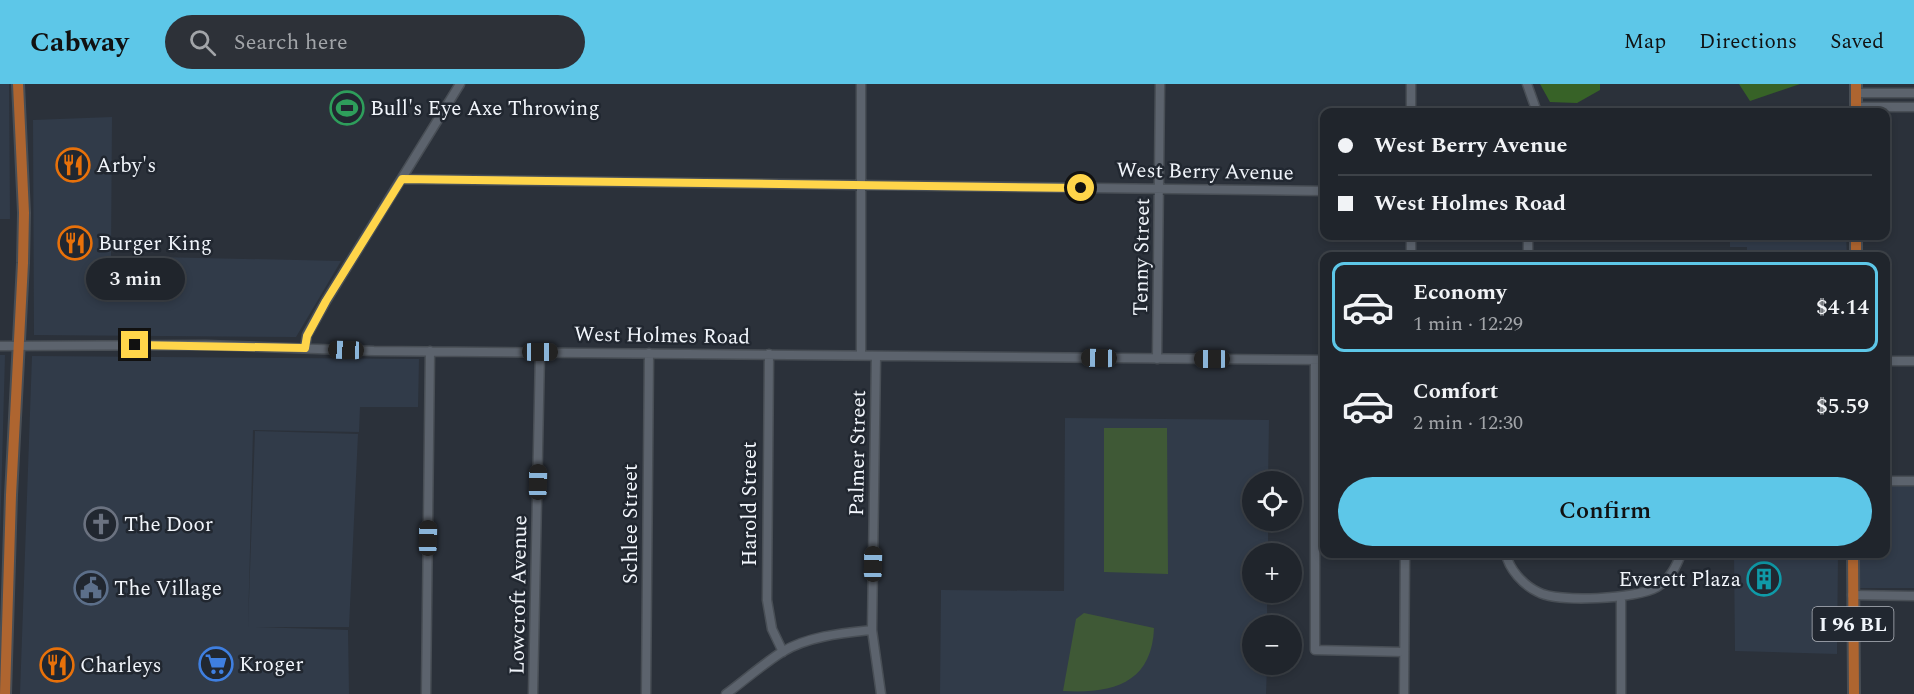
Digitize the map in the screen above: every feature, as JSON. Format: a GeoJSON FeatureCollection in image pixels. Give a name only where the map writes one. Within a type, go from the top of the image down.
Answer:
{"type":"FeatureCollection","features":[{"type":"Feature","properties":{"kind":"main road"},"geometry":{"type":"LineString","coordinates":[[5,694],[3,678],[20,347],[24,213],[18,84]]}},
{"type":"Feature","properties":{"kind":"main road"},"geometry":{"type":"LineString","coordinates":[[1856,88],[1856,108]]}},
{"type":"Feature","properties":{"kind":"main road","name":"I 96 BL"},"geometry":{"type":"LineString","coordinates":[[1853,558],[1854,694]]}},
{"type":"Feature","properties":{"kind":"street"},"geometry":{"type":"LineString","coordinates":[[305,348],[307,336],[323,307],[460,84]]}},
{"type":"Feature","properties":{"kind":"street"},"geometry":{"type":"LineString","coordinates":[[861,84],[861,355]]}},
{"type":"Feature","properties":{"kind":"street","name":"Tenny Street"},"geometry":{"type":"LineString","coordinates":[[1157,359],[1160,84]]}},
{"type":"Feature","properties":{"kind":"street"},"geometry":{"type":"LineString","coordinates":[[1411,84],[1411,108]]}},
{"type":"Feature","properties":{"kind":"street"},"geometry":{"type":"LineString","coordinates":[[1527,84],[1536,108]]}},
{"type":"Feature","properties":{"kind":"street"},"geometry":{"type":"LineString","coordinates":[[1856,88],[1914,93]]}},
{"type":"Feature","properties":{"kind":"street"},"geometry":{"type":"LineString","coordinates":[[1890,108],[1914,107]]}},
{"type":"Feature","properties":{"kind":"street","name":"West Berry Avenue"},"geometry":{"type":"LineString","coordinates":[[402,179],[1320,191]]}},
{"type":"Feature","properties":{"kind":"street","name":"West Holmes Road"},"geometry":{"type":"LineString","coordinates":[[0,346],[135,345],[430,351],[1320,360]]}},
{"type":"Feature","properties":{"kind":"street"},"geometry":{"type":"LineString","coordinates":[[426,694],[430,351]]}},
{"type":"Feature","properties":{"kind":"street","name":"Lowcroft Avenue"},"geometry":{"type":"LineString","coordinates":[[533,694],[540,352]]}},
{"type":"Feature","properties":{"kind":"street","name":"Schlee Street"},"geometry":{"type":"LineString","coordinates":[[646,694],[649,353]]}},
{"type":"Feature","properties":{"kind":"street","name":"Harold Street"},"geometry":{"type":"LineString","coordinates":[[769,354],[767,600],[772,629],[783,652]]}},
{"type":"Feature","properties":{"kind":"street","name":"Palmer Street"},"geometry":{"type":"LineString","coordinates":[[876,356],[872,630],[881,694]]}},
{"type":"Feature","properties":{"kind":"street"},"geometry":{"type":"LineString","coordinates":[[1320,360],[1315,650],[1404,652]]}},
{"type":"Feature","properties":{"kind":"street"},"geometry":{"type":"LineString","coordinates":[[1890,361],[1914,361]]}},
{"type":"Feature","properties":{"kind":"street"},"geometry":{"type":"LineString","coordinates":[[1890,481],[1914,481]]}},
{"type":"Feature","properties":{"kind":"street"},"geometry":{"type":"LineString","coordinates":[[1404,694],[1406,558]]}},
{"type":"Feature","properties":{"kind":"street"},"geometry":{"type":"LineString","coordinates":[[1507,558],[1513,570],[1522,580],[1538,592],[1553,597],[1621,598],[1658,586],[1672,573],[1679,558]]}},
{"type":"Feature","properties":{"kind":"street"},"geometry":{"type":"LineString","coordinates":[[1852,595],[1914,596]]}},
{"type":"Feature","properties":{"kind":"street"},"geometry":{"type":"LineString","coordinates":[[1621,598],[1621,694]]}},
{"type":"Feature","properties":{"kind":"street"},"geometry":{"type":"LineString","coordinates":[[726,694],[783,652],[802,643],[847,632],[872,630]]}},
{"type":"Feature","properties":{"kind":"shaded area"},"geometry":{"type":"Polygon","coordinates":[[[0,84],[9,84],[10,219],[0,219],[0,84]]]}},
{"type":"Feature","properties":{"kind":"shaded area"},"geometry":{"type":"Polygon","coordinates":[[[112,117],[111,256],[341,261],[296,337],[34,335],[33,120],[112,117]]]}},
{"type":"Feature","properties":{"kind":"shaded area"},"geometry":{"type":"Polygon","coordinates":[[[1730,240],[1846,240],[1847,252],[1747,252],[1747,247],[1730,247],[1730,240]]]}},
{"type":"Feature","properties":{"kind":"shaded area"},"geometry":{"type":"Polygon","coordinates":[[[0,355],[5,355],[0,539],[0,355]]]}},
{"type":"Feature","properties":{"kind":"shaded area"},"geometry":{"type":"Polygon","coordinates":[[[32,356],[419,359],[418,407],[360,407],[359,432],[253,430],[248,627],[255,431],[358,434],[349,627],[256,627],[348,630],[349,694],[20,694],[32,356]]]}},
{"type":"Feature","properties":{"kind":"shaded area"},"geometry":{"type":"Polygon","coordinates":[[[1065,418],[1269,420],[1268,471],[1242,471],[1242,531],[1268,531],[1268,543],[1242,543],[1242,603],[1267,603],[1267,615],[1242,615],[1242,675],[1267,675],[1266,694],[940,694],[941,590],[1064,591],[1065,418]]]}},
{"type":"Feature","properties":{"kind":"shaded area"},"geometry":{"type":"Polygon","coordinates":[[[1890,480],[1914,480],[1914,588],[1859,588],[1860,558],[1890,558],[1890,480]]]}},
{"type":"Feature","properties":{"kind":"shaded area"},"geometry":{"type":"Polygon","coordinates":[[[1734,558],[1838,558],[1837,654],[1735,651],[1734,558]]]}},
{"type":"Feature","properties":{"kind":"green space"},"geometry":{"type":"Polygon","coordinates":[[[1540,84],[1600,84],[1600,90],[1577,103],[1550,102],[1540,84]]]}},
{"type":"Feature","properties":{"kind":"green space"},"geometry":{"type":"Polygon","coordinates":[[[1739,84],[1800,84],[1750,101],[1739,84]]]}},
{"type":"Feature","properties":{"kind":"green space"},"geometry":{"type":"Polygon","coordinates":[[[1104,428],[1167,428],[1168,574],[1104,572],[1104,428]]]}},
{"type":"Feature","properties":{"kind":"green space"},"geometry":{"type":"Polygon","coordinates":[[[1084,613],[1154,628],[1152,647],[1138,673],[1127,681],[1098,690],[1063,691],[1076,619],[1084,613]]]}},
{"type":"Feature","properties":{"kind":"place","name":"Bull's Eye Axe Throwing"},"geometry":{"type":"Point","coordinates":[347,108]}},
{"type":"Feature","properties":{"kind":"place","name":"Arby's"},"geometry":{"type":"Point","coordinates":[73,165]}},
{"type":"Feature","properties":{"kind":"place","name":"Burger King"},"geometry":{"type":"Point","coordinates":[75,243]}},
{"type":"Feature","properties":{"kind":"place","name":"The Door"},"geometry":{"type":"Point","coordinates":[101,524]}},
{"type":"Feature","properties":{"kind":"place","name":"Everett Plaza"},"geometry":{"type":"Point","coordinates":[1764,579]}},
{"type":"Feature","properties":{"kind":"place","name":"The Village"},"geometry":{"type":"Point","coordinates":[91,588]}},
{"type":"Feature","properties":{"kind":"place","name":"Kroger"},"geometry":{"type":"Point","coordinates":[216,664]}},
{"type":"Feature","properties":{"kind":"place","name":"Charleys"},"geometry":{"type":"Point","coordinates":[57,665]}},
{"type":"Feature","properties":{"kind":"route"},"geometry":{"type":"LineString","coordinates":[[135,345],[305,348],[307,336],[326,301],[402,179],[1081,188]]}}]}
